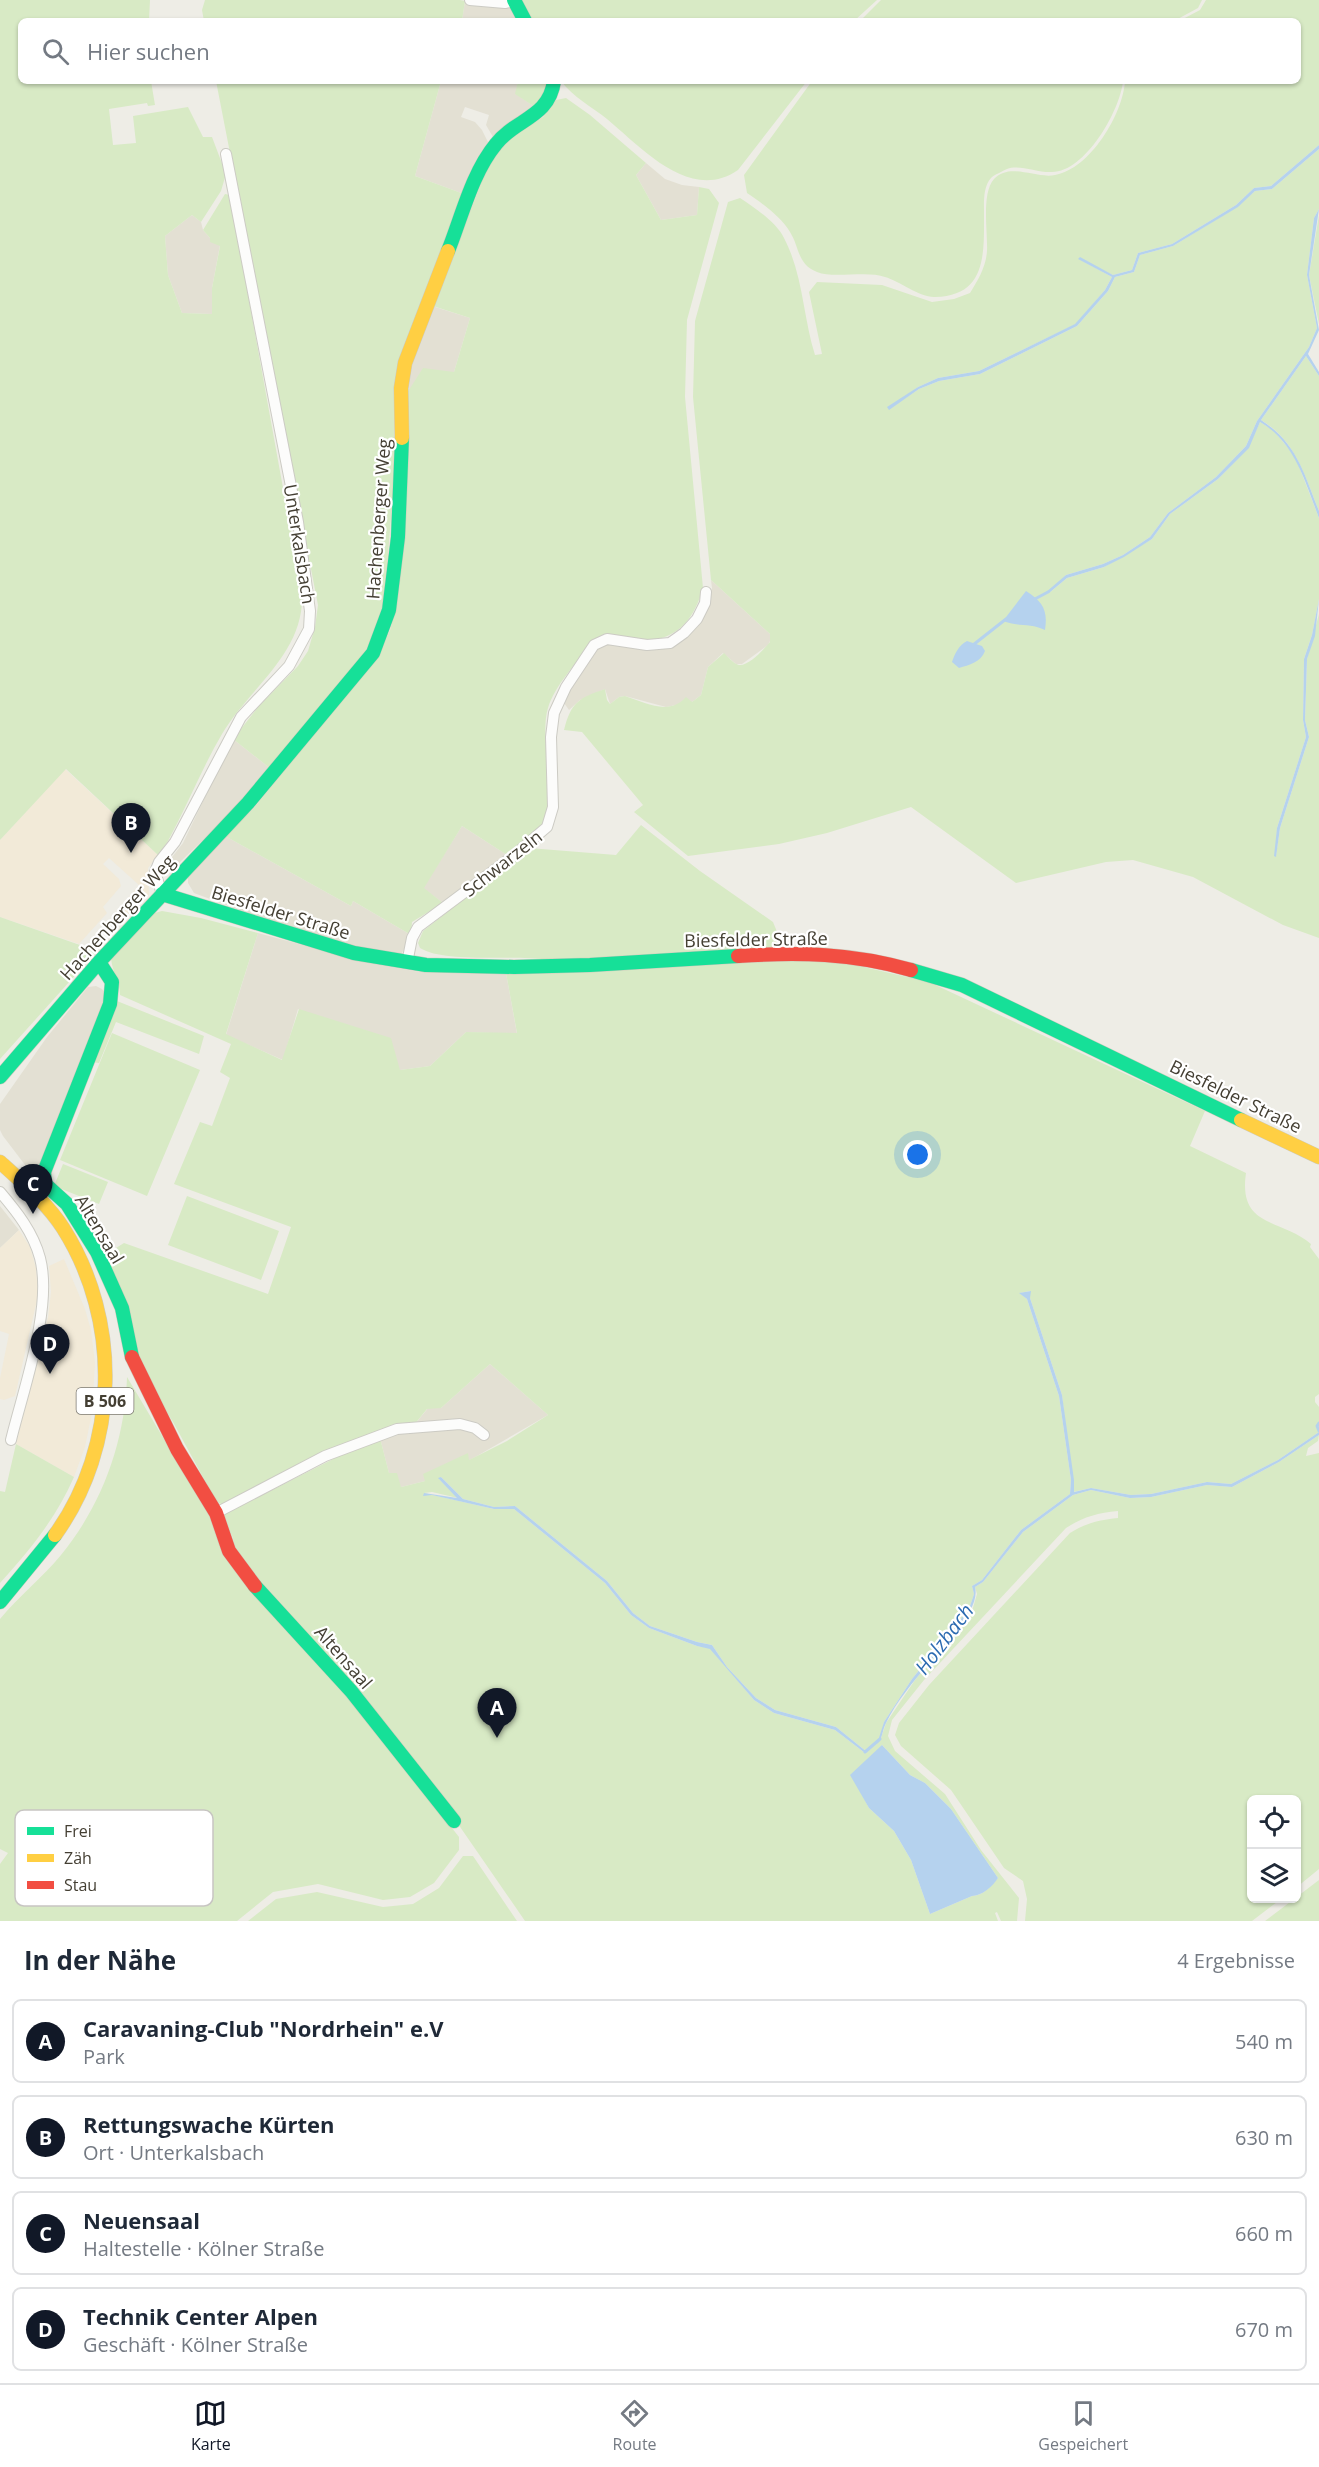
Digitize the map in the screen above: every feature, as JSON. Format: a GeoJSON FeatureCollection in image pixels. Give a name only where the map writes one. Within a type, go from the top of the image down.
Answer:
{"type":"FeatureCollection","features":[{"type":"Feature","properties":{"kind":"street"},"geometry":{"type":"LineString","coordinates":[[470,0],[505,3],[514,1],[523,18]]}},
{"type":"Feature","properties":{"kind":"street","name":"Hachenberger Weg"},"geometry":{"type":"LineString","coordinates":[[0,1077],[99,962],[248,803],[373,653],[389,610],[398,537],[402,432],[401,388],[405,363],[469,196],[487,156],[505,134],[539,112],[547,104],[554,90],[554,84]]}},
{"type":"Feature","properties":{"kind":"street","name":"Unterkalsbach"},"geometry":{"type":"LineString","coordinates":[[162,894],[155,872],[159,862],[175,842],[241,717],[289,666],[309,629],[310,611],[298,522],[226,154]]}},
{"type":"Feature","properties":{"kind":"street","name":"Schwarzeln"},"geometry":{"type":"LineString","coordinates":[[407,963],[412,938],[418,927],[513,856],[547,826],[553,807],[551,737],[554,713],[566,687],[594,645],[607,639],[647,645],[670,643],[684,633],[697,619],[705,603],[706,592]]}},
{"type":"Feature","properties":{"kind":"street","name":"Biesfelder Straße"},"geometry":{"type":"LineString","coordinates":[[162,894],[354,953],[407,963],[514,967],[787,953],[831,954],[894,965],[962,985],[1319,1157]]}},
{"type":"Feature","properties":{"kind":"street","name":"Altensaal"},"geometry":{"type":"LineString","coordinates":[[99,962],[112,982],[110,1004],[43,1177],[45,1184],[67,1204],[98,1252],[122,1308],[132,1358],[177,1449],[216,1513],[229,1551],[247,1578],[351,1691],[454,1821]]}},
{"type":"Feature","properties":{"kind":"street","name":"B 506"},"geometry":{"type":"LineString","coordinates":[[0,1162],[59,1222],[75,1251],[92,1293],[104,1335],[106,1374],[104,1418],[88,1474],[78,1498],[49,1544],[0,1602]]}},
{"type":"Feature","properties":{"kind":"street"},"geometry":{"type":"LineString","coordinates":[[0,1192],[25,1221],[40,1258],[43,1281],[43,1301],[35,1344],[11,1440]]}},
{"type":"Feature","properties":{"kind":"street"},"geometry":{"type":"LineString","coordinates":[[216,1513],[326,1456],[397,1429],[460,1424],[475,1428],[484,1435]]}},
{"type":"Feature","properties":{"kind":"shaded area"},"geometry":{"type":"Polygon","coordinates":[[[465,1],[513,8],[518,18],[462,18],[465,1]]]}},
{"type":"Feature","properties":{"kind":"shaded area"},"geometry":{"type":"Polygon","coordinates":[[[440,84],[518,84],[516,94],[535,107],[493,137],[486,125],[489,115],[465,107],[461,117],[475,122],[489,144],[464,194],[415,176],[440,84]]]}},
{"type":"Feature","properties":{"kind":"shaded area"},"geometry":{"type":"Polygon","coordinates":[[[646,163],[665,179],[682,185],[699,187],[697,215],[661,220],[636,175],[646,163]]]}},
{"type":"Feature","properties":{"kind":"shaded area"},"geometry":{"type":"Polygon","coordinates":[[[192,215],[201,222],[203,230],[210,238],[220,245],[212,288],[212,314],[182,313],[168,275],[165,236],[192,215]]]}},
{"type":"Feature","properties":{"kind":"shaded area"},"geometry":{"type":"Polygon","coordinates":[[[432,306],[470,318],[454,372],[407,393],[410,364],[432,306]]]}},
{"type":"Feature","properties":{"kind":"shaded area"},"geometry":{"type":"Polygon","coordinates":[[[711,580],[770,634],[771,639],[768,645],[742,664],[736,664],[723,653],[708,667],[701,695],[692,702],[666,707],[625,696],[619,697],[610,704],[605,689],[580,700],[569,710],[562,700],[597,649],[612,643],[674,645],[705,611],[712,588],[711,580]]]}},
{"type":"Feature","properties":{"kind":"shaded area"},"geometry":{"type":"Polygon","coordinates":[[[233,739],[271,769],[240,804],[175,867],[169,861],[183,843],[233,739]]]}},
{"type":"Feature","properties":{"kind":"shaded area"},"geometry":{"type":"Polygon","coordinates":[[[65,769],[158,855],[148,868],[149,895],[129,915],[124,912],[123,904],[139,885],[109,858],[103,864],[119,879],[121,886],[103,907],[107,913],[79,944],[0,917],[0,840],[65,769]]]}},
{"type":"Feature","properties":{"kind":"shaded area"},"geometry":{"type":"Polygon","coordinates":[[[462,826],[507,855],[443,903],[423,888],[462,826]]]}},
{"type":"Feature","properties":{"kind":"shaded area"},"geometry":{"type":"Polygon","coordinates":[[[225,836],[351,906],[353,901],[411,935],[403,951],[401,954],[383,952],[346,944],[272,922],[194,893],[188,883],[188,875],[225,836]]]}},
{"type":"Feature","properties":{"kind":"shaded area"},"geometry":{"type":"Polygon","coordinates":[[[258,933],[369,963],[420,972],[506,973],[517,1034],[466,1032],[430,1066],[400,1070],[298,1009],[283,1060],[226,1035],[258,933]]]}},
{"type":"Feature","properties":{"kind":"shaded area"},"geometry":{"type":"Polygon","coordinates":[[[96,986],[102,989],[107,996],[35,1178],[0,1130],[0,1104],[47,1037],[88,987],[96,986]]]}},
{"type":"Feature","properties":{"kind":"shaded area"},"geometry":{"type":"Polygon","coordinates":[[[0,1206],[19,1230],[0,1248],[0,1206]]]}},
{"type":"Feature","properties":{"kind":"shaded area"},"geometry":{"type":"Polygon","coordinates":[[[19,1230],[30,1247],[36,1268],[38,1296],[15,1396],[4,1400],[0,1399],[0,1378],[9,1334],[0,1331],[0,1248],[19,1230]]]}},
{"type":"Feature","properties":{"kind":"shaded area"},"geometry":{"type":"Polygon","coordinates":[[[64,1259],[85,1309],[91,1330],[95,1363],[92,1413],[85,1447],[74,1477],[16,1444],[48,1317],[51,1292],[49,1266],[64,1259]]]}},
{"type":"Feature","properties":{"kind":"shaded area"},"geometry":{"type":"Polygon","coordinates":[[[490,1364],[548,1415],[468,1461],[468,1454],[425,1481],[401,1487],[389,1473],[380,1438],[414,1425],[429,1407],[441,1408],[490,1364]]]}},
{"type":"Feature","properties":{"kind":"green space"},"geometry":{"type":"Polygon","coordinates":[[[0,0],[150,0],[149,18],[18,18],[18,84],[152,84],[155,105],[148,106],[147,103],[109,109],[113,145],[136,143],[133,116],[188,107],[203,137],[212,137],[226,174],[221,191],[201,222],[192,215],[165,236],[168,275],[182,313],[212,314],[212,288],[220,246],[210,242],[210,238],[203,230],[225,194],[230,195],[302,593],[301,614],[295,634],[285,652],[222,734],[168,841],[158,855],[66,769],[0,840],[0,0]]]}},
{"type":"Feature","properties":{"kind":"green space"},"geometry":{"type":"Polygon","coordinates":[[[205,0],[465,1],[462,18],[203,18],[202,10],[205,0]]]}},
{"type":"Feature","properties":{"kind":"green space"},"geometry":{"type":"Polygon","coordinates":[[[522,0],[877,0],[857,18],[531,18],[522,0]]]}},
{"type":"Feature","properties":{"kind":"green space"},"geometry":{"type":"Polygon","coordinates":[[[881,0],[1202,0],[1198,8],[1180,18],[863,18],[881,0]]]}},
{"type":"Feature","properties":{"kind":"green space"},"geometry":{"type":"Polygon","coordinates":[[[1206,0],[1319,0],[1319,145],[1271,186],[1254,188],[1236,205],[1172,244],[1138,253],[1132,270],[1113,275],[1079,259],[1112,277],[1105,290],[1076,324],[979,371],[938,378],[918,387],[889,409],[919,389],[939,381],[980,374],[1077,326],[1108,291],[1115,277],[1134,272],[1140,255],[1173,246],[1237,207],[1255,191],[1272,189],[1319,149],[1319,209],[1314,218],[1307,275],[1317,328],[1309,347],[1257,421],[1246,446],[1216,477],[1168,513],[1150,537],[1123,555],[1103,564],[1066,575],[1049,593],[1067,578],[1104,567],[1152,539],[1170,514],[1218,479],[1248,448],[1260,422],[1273,430],[1295,456],[1319,518],[1319,599],[1312,635],[1304,659],[1303,720],[1306,737],[1277,828],[1276,856],[1280,828],[1309,737],[1305,720],[1307,659],[1319,614],[1319,938],[1283,925],[1193,877],[1133,860],[1106,862],[1016,883],[911,807],[827,833],[779,844],[688,856],[634,812],[643,805],[582,732],[564,730],[570,713],[577,703],[588,695],[605,689],[610,704],[619,697],[625,696],[665,707],[679,703],[686,697],[692,702],[701,695],[708,667],[724,653],[735,663],[743,665],[770,642],[770,634],[711,580],[693,397],[695,321],[728,202],[740,198],[771,221],[784,238],[799,281],[815,355],[822,354],[809,292],[817,282],[882,285],[932,302],[954,299],[970,293],[985,262],[986,203],[990,185],[994,179],[1000,174],[1015,171],[1048,176],[1068,171],[1092,151],[1102,138],[1118,109],[1125,84],[1301,84],[1301,18],[1185,18],[1200,10],[1206,0]]]}},
{"type":"Feature","properties":{"kind":"green space"},"geometry":{"type":"Polygon","coordinates":[[[217,84],[440,84],[415,176],[464,194],[400,363],[394,388],[395,471],[384,603],[376,632],[361,659],[271,769],[233,739],[259,706],[298,666],[308,651],[318,605],[217,84]]]}},
{"type":"Feature","properties":{"kind":"green space"},"geometry":{"type":"Polygon","coordinates":[[[517,84],[547,84],[544,99],[535,107],[515,94],[517,84]]]}},
{"type":"Feature","properties":{"kind":"green space"},"geometry":{"type":"Polygon","coordinates":[[[564,84],[805,84],[738,170],[720,178],[702,180],[685,176],[651,157],[564,84]]]}},
{"type":"Feature","properties":{"kind":"green space"},"geometry":{"type":"Polygon","coordinates":[[[810,84],[1122,84],[1108,123],[1099,138],[1077,162],[1052,172],[1012,168],[991,178],[984,195],[984,243],[979,270],[965,289],[952,295],[929,297],[878,275],[832,275],[811,269],[802,260],[793,238],[782,221],[747,193],[744,175],[810,84]]]}},
{"type":"Feature","properties":{"kind":"green space"},"geometry":{"type":"Polygon","coordinates":[[[566,98],[590,115],[646,163],[636,175],[661,220],[697,215],[699,187],[709,189],[719,203],[687,320],[685,397],[703,588],[686,623],[674,633],[645,641],[591,643],[561,683],[548,708],[545,737],[548,805],[545,819],[539,829],[507,855],[462,826],[424,888],[443,903],[412,922],[411,935],[353,901],[351,906],[225,836],[253,809],[379,654],[390,630],[397,604],[401,559],[407,393],[423,368],[454,372],[470,318],[433,306],[495,153],[509,138],[543,117],[556,100],[566,98]]]}},
{"type":"Feature","properties":{"kind":"green space"},"geometry":{"type":"Polygon","coordinates":[[[1319,215],[1319,324],[1309,275],[1319,215]]]}},
{"type":"Feature","properties":{"kind":"green space"},"geometry":{"type":"Polygon","coordinates":[[[1306,356],[1319,376],[1319,511],[1291,448],[1273,428],[1261,420],[1306,356]]]}},
{"type":"Feature","properties":{"kind":"green space"},"geometry":{"type":"Polygon","coordinates":[[[641,825],[700,871],[773,922],[780,939],[777,949],[548,960],[446,956],[420,948],[418,943],[423,931],[529,848],[616,855],[641,825]]]}},
{"type":"Feature","properties":{"kind":"green space"},"geometry":{"type":"Polygon","coordinates":[[[162,911],[201,918],[258,933],[226,1034],[282,1060],[299,1009],[391,1038],[400,1070],[430,1066],[466,1032],[517,1033],[506,973],[793,960],[842,962],[929,982],[1205,1111],[1190,1146],[1246,1173],[1245,1191],[1248,1204],[1255,1213],[1311,1244],[1310,1247],[1319,1259],[1319,1394],[1315,1397],[1315,1402],[1319,1407],[1319,1432],[1278,1460],[1231,1484],[1207,1482],[1151,1494],[1131,1495],[1091,1488],[1073,1492],[1062,1395],[1030,1298],[1030,1291],[1020,1293],[1027,1299],[1059,1396],[1071,1480],[1070,1494],[1021,1530],[982,1580],[972,1586],[974,1594],[969,1609],[912,1679],[884,1722],[880,1741],[886,1723],[915,1680],[972,1611],[977,1594],[975,1587],[983,1582],[1023,1532],[1073,1495],[1091,1490],[1130,1498],[1151,1497],[1207,1485],[1232,1487],[1279,1462],[1319,1435],[1318,1441],[1308,1448],[1306,1456],[1319,1453],[1319,1869],[1301,1884],[1301,1795],[1247,1795],[1247,1903],[1276,1903],[1252,1921],[1025,1921],[1027,1899],[1023,1881],[1004,1868],[951,1790],[901,1746],[895,1735],[899,1723],[929,1685],[1070,1533],[1093,1522],[1118,1518],[1118,1511],[1091,1516],[1066,1528],[924,1680],[892,1720],[888,1736],[895,1751],[945,1794],[981,1850],[1019,1898],[1017,1921],[1001,1921],[997,1912],[995,1913],[998,1921],[525,1921],[447,1808],[246,1571],[235,1554],[233,1538],[223,1515],[339,1456],[380,1438],[389,1473],[397,1473],[401,1487],[425,1481],[423,1474],[468,1453],[469,1460],[507,1441],[548,1415],[490,1364],[441,1408],[427,1409],[414,1425],[386,1428],[227,1504],[216,1501],[173,1422],[140,1368],[103,1256],[124,1243],[268,1294],[291,1227],[174,1184],[200,1122],[212,1126],[230,1078],[220,1072],[231,1044],[120,995],[111,958],[151,914],[162,911]],[[441,1477],[439,1479],[458,1498],[432,1492],[424,1493],[494,1509],[514,1509],[605,1583],[631,1615],[649,1628],[697,1646],[710,1648],[754,1700],[774,1713],[835,1730],[865,1753],[867,1752],[836,1727],[775,1710],[756,1698],[727,1667],[712,1645],[650,1626],[633,1613],[607,1581],[515,1506],[494,1507],[463,1499],[441,1477]],[[882,1745],[860,1791],[869,1808],[894,1831],[911,1860],[930,1914],[976,1896],[990,1887],[998,1878],[951,1809],[925,1783],[910,1775],[882,1745]]]}},
{"type":"Feature","properties":{"kind":"green space"},"geometry":{"type":"Polygon","coordinates":[[[0,917],[97,951],[0,1059],[0,917]]]}},
{"type":"Feature","properties":{"kind":"green space"},"geometry":{"type":"Polygon","coordinates":[[[117,1001],[204,1036],[199,1054],[116,1022],[99,1063],[91,1062],[117,1001]]]}},
{"type":"Feature","properties":{"kind":"green space"},"geometry":{"type":"Polygon","coordinates":[[[112,1033],[200,1070],[147,1196],[60,1160],[112,1033]]]}},
{"type":"Feature","properties":{"kind":"green space"},"geometry":{"type":"Polygon","coordinates":[[[63,1164],[108,1182],[99,1204],[54,1186],[63,1164]]]}},
{"type":"Feature","properties":{"kind":"green space"},"geometry":{"type":"Polygon","coordinates":[[[187,1196],[279,1231],[261,1280],[168,1245],[187,1196]]]}},
{"type":"Feature","properties":{"kind":"green space"},"geometry":{"type":"Polygon","coordinates":[[[127,1377],[174,1456],[208,1505],[229,1557],[336,1680],[459,1837],[459,1850],[434,1883],[410,1897],[383,1900],[318,1884],[273,1892],[237,1921],[0,1921],[0,1864],[8,1853],[0,1849],[0,1619],[76,1536],[109,1472],[122,1425],[127,1377]]]}},
{"type":"Feature","properties":{"kind":"green space"},"geometry":{"type":"Polygon","coordinates":[[[16,1444],[74,1477],[42,1533],[0,1583],[0,1491],[5,1492],[16,1444]]]}},
{"type":"Feature","properties":{"kind":"green space"},"geometry":{"type":"Polygon","coordinates":[[[463,1856],[473,1856],[517,1921],[248,1921],[276,1899],[317,1892],[383,1907],[413,1904],[439,1888],[463,1856]]]}},
{"type":"Feature","properties":{"kind":"green space"},"geometry":{"type":"Polygon","coordinates":[[[1319,1880],[1319,1921],[1265,1921],[1289,1903],[1301,1903],[1301,1894],[1319,1880]]]}},
{"type":"Feature","properties":{"kind":"water"},"geometry":{"type":"Polygon","coordinates":[[[1319,145],[1319,149],[1272,189],[1255,191],[1238,207],[1173,246],[1140,255],[1134,272],[1115,277],[1108,291],[1077,326],[980,374],[939,381],[919,389],[889,410],[887,407],[918,387],[938,378],[979,371],[1075,324],[1105,290],[1112,277],[1078,259],[1080,257],[1113,275],[1132,270],[1138,253],[1172,244],[1236,205],[1254,188],[1271,186],[1319,145]]]}},
{"type":"Feature","properties":{"kind":"water"},"geometry":{"type":"Polygon","coordinates":[[[1319,209],[1309,275],[1319,330],[1308,354],[1319,376],[1306,356],[1261,420],[1283,439],[1298,460],[1319,511],[1319,518],[1303,477],[1290,452],[1272,430],[1260,422],[1249,448],[1218,479],[1170,514],[1152,539],[1104,567],[1067,578],[1049,593],[1045,593],[1066,575],[1103,564],[1123,555],[1150,537],[1168,513],[1216,477],[1246,446],[1257,421],[1309,347],[1317,328],[1307,275],[1314,218],[1319,209]]]}},
{"type":"Feature","properties":{"kind":"water"},"geometry":{"type":"Polygon","coordinates":[[[1026,591],[1043,607],[1046,617],[1045,630],[1035,626],[1003,621],[1026,591]]]}},
{"type":"Feature","properties":{"kind":"water"},"geometry":{"type":"Polygon","coordinates":[[[1319,599],[1315,636],[1307,659],[1305,720],[1309,737],[1280,828],[1276,857],[1274,856],[1277,828],[1306,737],[1303,720],[1304,659],[1312,635],[1319,599]]]}},
{"type":"Feature","properties":{"kind":"water"},"geometry":{"type":"Polygon","coordinates":[[[967,641],[982,646],[985,651],[978,660],[959,668],[952,662],[958,650],[967,641]]]}},
{"type":"Feature","properties":{"kind":"water"},"geometry":{"type":"Polygon","coordinates":[[[1031,1291],[1030,1298],[1062,1395],[1074,1492],[1091,1488],[1131,1495],[1151,1494],[1207,1482],[1231,1484],[1278,1460],[1319,1432],[1319,1435],[1279,1462],[1232,1487],[1207,1485],[1151,1497],[1130,1498],[1091,1490],[1073,1495],[1023,1532],[983,1582],[975,1587],[975,1596],[967,1616],[900,1700],[890,1715],[877,1744],[884,1722],[912,1679],[969,1609],[974,1594],[972,1586],[982,1580],[1021,1530],[1070,1494],[1071,1480],[1059,1396],[1027,1299],[1019,1293],[1031,1291]]]}},
{"type":"Feature","properties":{"kind":"water"},"geometry":{"type":"Polygon","coordinates":[[[441,1477],[463,1499],[494,1507],[515,1506],[607,1581],[633,1613],[650,1626],[712,1645],[727,1667],[756,1698],[775,1710],[836,1727],[867,1752],[865,1753],[835,1730],[774,1713],[754,1700],[710,1649],[649,1628],[631,1615],[605,1583],[514,1509],[494,1509],[432,1495],[423,1496],[424,1493],[457,1498],[438,1478],[441,1477]]]}},
{"type":"Feature","properties":{"kind":"water"},"geometry":{"type":"Polygon","coordinates":[[[882,1745],[910,1775],[925,1783],[951,1809],[998,1878],[987,1890],[930,1914],[911,1860],[894,1831],[869,1808],[850,1775],[882,1745]]]}},
{"type":"Feature","properties":{"kind":"waterway"},"geometry":{"type":"LineString","coordinates":[[1033,600],[1048,592]]}},
{"type":"Feature","properties":{"kind":"waterway"},"geometry":{"type":"LineString","coordinates":[[973,645],[1006,619]]}},
{"type":"Feature","properties":{"kind":"waterway","name":"Holzbach"},"geometry":{"type":"LineString","coordinates":[[1319,1423],[1317,1426],[1319,1431]]}},
{"type":"Feature","properties":{"kind":"waterway","name":"Holzbach"},"geometry":{"type":"LineString","coordinates":[[865,1752],[880,1739]]}},
{"type":"Feature","properties":{"kind":"traffic: fast"},"geometry":{"type":"LineString","coordinates":[[514,0],[523,18]]}},
{"type":"Feature","properties":{"kind":"traffic: fast"},"geometry":{"type":"LineString","coordinates":[[448,251],[468,195],[488,155],[504,136],[546,103],[553,84]]}},
{"type":"Feature","properties":{"kind":"traffic: fast"},"geometry":{"type":"LineString","coordinates":[[0,1077],[99,962],[248,803],[373,653],[389,610],[398,537],[402,438]]}},
{"type":"Feature","properties":{"kind":"traffic: fast"},"geometry":{"type":"LineString","coordinates":[[162,894],[354,953],[426,965],[514,967],[590,965],[738,956]]}},
{"type":"Feature","properties":{"kind":"traffic: fast"},"geometry":{"type":"LineString","coordinates":[[99,962],[112,982],[110,1004],[44,1172],[45,1184],[67,1204],[97,1252],[122,1308],[132,1357]]}},
{"type":"Feature","properties":{"kind":"traffic: fast"},"geometry":{"type":"LineString","coordinates":[[911,970],[962,985],[1241,1120]]}},
{"type":"Feature","properties":{"kind":"traffic: fast"},"geometry":{"type":"LineString","coordinates":[[0,1602],[55,1535]]}},
{"type":"Feature","properties":{"kind":"traffic: fast"},"geometry":{"type":"LineString","coordinates":[[255,1586],[351,1691],[454,1821]]}},
{"type":"Feature","properties":{"kind":"traffic: slow"},"geometry":{"type":"LineString","coordinates":[[402,438],[401,388],[405,363],[448,251]]}},
{"type":"Feature","properties":{"kind":"traffic: slow"},"geometry":{"type":"LineString","coordinates":[[1241,1120],[1319,1157]]}},
{"type":"Feature","properties":{"kind":"traffic: slow"},"geometry":{"type":"LineString","coordinates":[[0,1162],[42,1201],[63,1228],[82,1264],[96,1303],[103,1343],[105,1383],[101,1423],[92,1463],[76,1500],[55,1535]]}},
{"type":"Feature","properties":{"kind":"traffic: jam"},"geometry":{"type":"LineString","coordinates":[[738,956],[825,955],[868,960],[911,970]]}},
{"type":"Feature","properties":{"kind":"traffic: jam"},"geometry":{"type":"LineString","coordinates":[[132,1357],[177,1449],[216,1513],[229,1551],[255,1586]]}},
{"type":"Feature","properties":{"kind":"place","name":"Rettungswache Kürten"},"geometry":{"type":"Point","coordinates":[131,853]}},
{"type":"Feature","properties":{"kind":"place","name":"Neuensaal"},"geometry":{"type":"Point","coordinates":[33,1214]}},
{"type":"Feature","properties":{"kind":"place","name":"Technik Center Alpen"},"geometry":{"type":"Point","coordinates":[50,1374]}},
{"type":"Feature","properties":{"kind":"place","name":"Caravaning-Club \"Nordrhein\" e.V"},"geometry":{"type":"Point","coordinates":[497,1738]}}]}
